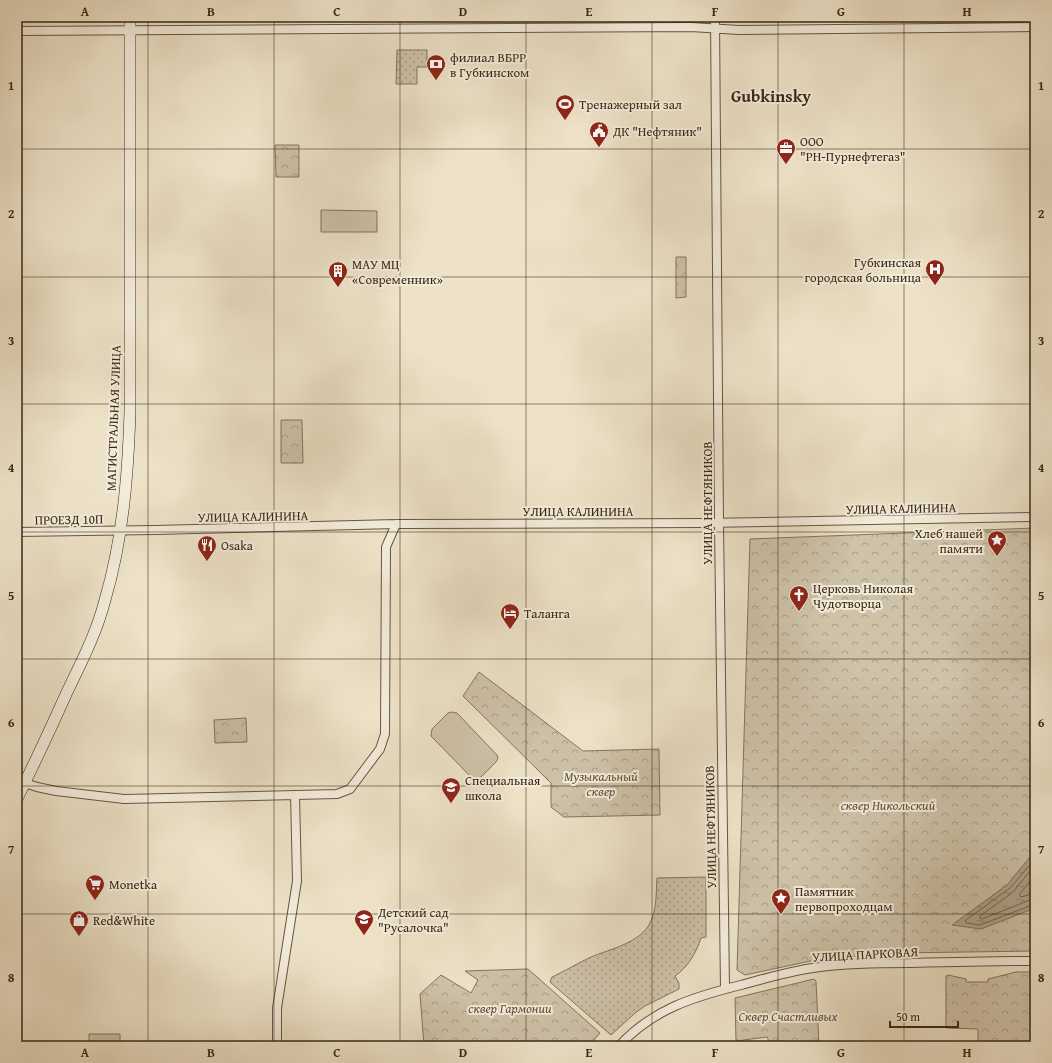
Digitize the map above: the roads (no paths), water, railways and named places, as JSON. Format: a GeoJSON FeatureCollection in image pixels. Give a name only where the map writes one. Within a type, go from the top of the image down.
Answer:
{"type":"FeatureCollection","features":[{"type":"Feature","properties":{"kind":"main road","name":"МАГИСТРАЛЬНАЯ УЛИЦА"},"geometry":{"type":"LineString","coordinates":[[17,799],[94,632],[105,602],[113,570],[120,530],[127,474],[130,412],[130,17]]}},
{"type":"Feature","properties":{"kind":"street","name":"УЛИЦА НЕФТЯНИКОВ"},"geometry":{"type":"LineString","coordinates":[[715,17],[719,523],[725,988]]}},
{"type":"Feature","properties":{"kind":"street"},"geometry":{"type":"LineString","coordinates":[[17,32],[691,27],[747,30],[1035,26]]}},
{"type":"Feature","properties":{"kind":"street","name":"УЛИЦА КАЛИНИНА"},"geometry":{"type":"LineString","coordinates":[[120,530],[396,524],[719,523],[1035,517]]}},
{"type":"Feature","properties":{"kind":"street"},"geometry":{"type":"LineString","coordinates":[[25,783],[56,791],[114,799],[337,794],[350,789],[383,742],[386,725],[386,547],[396,524]]}},
{"type":"Feature","properties":{"kind":"street","name":"ПРОЕЗД 10П"},"geometry":{"type":"LineString","coordinates":[[17,532],[120,530]]}},
{"type":"Feature","properties":{"kind":"street"},"geometry":{"type":"LineString","coordinates":[[277,1046],[277,1008],[297,881],[295,795]]}},
{"type":"Feature","properties":{"kind":"street","name":"УЛИЦА ПАРКОВАЯ"},"geometry":{"type":"LineString","coordinates":[[619,1046],[637,1028],[660,1013],[683,1002],[725,988],[807,969],[832,966],[892,963],[1035,961]]}},
{"type":"Feature","properties":{"kind":"water"},"geometry":{"type":"Polygon","coordinates":[[[1035,855],[1035,908],[981,929],[952,925],[1007,885],[1030,857],[1035,855]]]}},
{"type":"Feature","properties":{"kind":"place","name":"филиал ВБРР в Губкинском"},"geometry":{"type":"Point","coordinates":[436,81]}},
{"type":"Feature","properties":{"kind":"place","name":"Тренажерный зал"},"geometry":{"type":"Point","coordinates":[565,121]}},
{"type":"Feature","properties":{"kind":"place","name":"ДК \"Нефтяник\""},"geometry":{"type":"Point","coordinates":[599,148]}},
{"type":"Feature","properties":{"kind":"place","name":"ООО \"РН-Пурнефтегаз\""},"geometry":{"type":"Point","coordinates":[786,165]}},
{"type":"Feature","properties":{"kind":"place","name":"Губкинская городская больница"},"geometry":{"type":"Point","coordinates":[935,286]}},
{"type":"Feature","properties":{"kind":"place","name":"МАУ МЦ «Современник»"},"geometry":{"type":"Point","coordinates":[338,288]}},
{"type":"Feature","properties":{"kind":"place","name":"Хлеб нашей памяти"},"geometry":{"type":"Point","coordinates":[997,557]}},
{"type":"Feature","properties":{"kind":"place","name":"Osaka"},"geometry":{"type":"Point","coordinates":[207,562]}},
{"type":"Feature","properties":{"kind":"place","name":"Церковь Николая Чудотворца"},"geometry":{"type":"Point","coordinates":[799,612]}},
{"type":"Feature","properties":{"kind":"place","name":"Таланга"},"geometry":{"type":"Point","coordinates":[510,630]}},
{"type":"Feature","properties":{"kind":"place","name":"Специальная школа"},"geometry":{"type":"Point","coordinates":[451,804]}},
{"type":"Feature","properties":{"kind":"place","name":"Monetka"},"geometry":{"type":"Point","coordinates":[95,901]}},
{"type":"Feature","properties":{"kind":"place","name":"Памятник первопроходцам"},"geometry":{"type":"Point","coordinates":[781,915]}},
{"type":"Feature","properties":{"kind":"place","name":"Детский сад \"Русалочка\""},"geometry":{"type":"Point","coordinates":[364,936]}},
{"type":"Feature","properties":{"kind":"place","name":"Red&White"},"geometry":{"type":"Point","coordinates":[79,937]}},
{"type":"Feature","properties":{"kind":"district","name":"Gubkinsky"},"geometry":{"type":"Point","coordinates":[771,96]}},
{"type":"Feature","properties":{"kind":"park label","name":"Музыкальный сквер"},"geometry":{"type":"Point","coordinates":[601,784]}},
{"type":"Feature","properties":{"kind":"park label","name":"сквер Никольский"},"geometry":{"type":"Point","coordinates":[888,805]}},
{"type":"Feature","properties":{"kind":"park label","name":"сквер Гармонии"},"geometry":{"type":"Point","coordinates":[510,1008]}},
{"type":"Feature","properties":{"kind":"park label","name":"Сквер Счастливых"},"geometry":{"type":"Point","coordinates":[788,1016]}}]}
